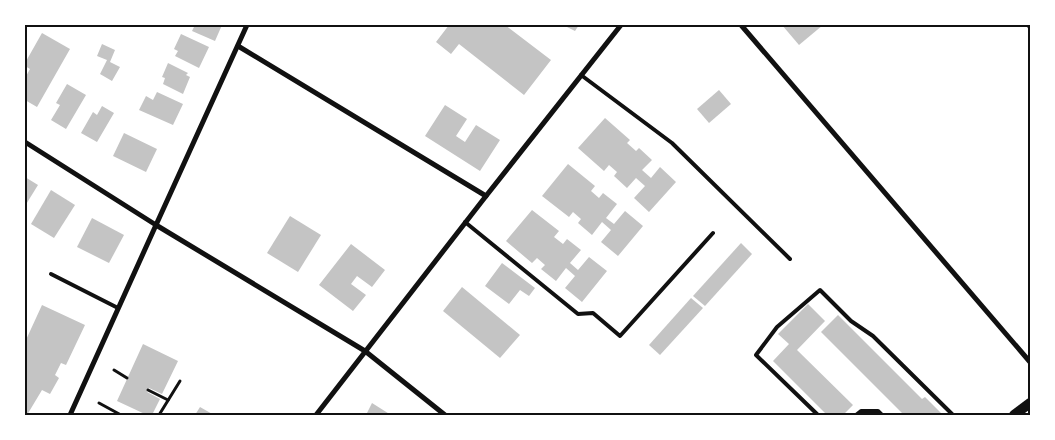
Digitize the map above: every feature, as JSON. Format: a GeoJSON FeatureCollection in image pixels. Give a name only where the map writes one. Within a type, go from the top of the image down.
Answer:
{"type":"FeatureCollection","features":[{"type":"Feature","properties":{"kind":"main road"},"geometry":{"type":"LineString","coordinates":[[1014,415],[1030,403]]}},
{"type":"Feature","properties":{"kind":"street"},"geometry":{"type":"LineString","coordinates":[[70,415],[248,25]]}},
{"type":"Feature","properties":{"kind":"street"},"geometry":{"type":"LineString","coordinates":[[316,415],[465,222],[621,25]]}},
{"type":"Feature","properties":{"kind":"street"},"geometry":{"type":"LineString","coordinates":[[741,25],[1030,362]]}},
{"type":"Feature","properties":{"kind":"street"},"geometry":{"type":"LineString","coordinates":[[238,46],[486,196]]}},
{"type":"Feature","properties":{"kind":"street"},"geometry":{"type":"LineString","coordinates":[[25,142],[156,225],[365,351],[444,415]]}},
{"type":"Feature","properties":{"kind":"lane"},"geometry":{"type":"LineString","coordinates":[[581,75],[672,143],[790,259]]}},
{"type":"Feature","properties":{"kind":"lane"},"geometry":{"type":"LineString","coordinates":[[465,222],[578,314],[593,314],[620,336],[713,233]]}},
{"type":"Feature","properties":{"kind":"lane"},"geometry":{"type":"LineString","coordinates":[[52,274],[118,308]]}},
{"type":"Feature","properties":{"kind":"lane"},"geometry":{"type":"LineString","coordinates":[[818,415],[756,355],[777,327],[820,290],[851,321],[873,336],[954,415]]}},
{"type":"Feature","properties":{"kind":"lane"},"geometry":{"type":"LineString","coordinates":[[856,415],[861,411],[878,411],[882,415]]}},
{"type":"Feature","properties":{"kind":"path"},"geometry":{"type":"LineString","coordinates":[[114,370],[127,378]]}},
{"type":"Feature","properties":{"kind":"path"},"geometry":{"type":"LineString","coordinates":[[159,415],[180,382]]}},
{"type":"Feature","properties":{"kind":"path"},"geometry":{"type":"LineString","coordinates":[[148,390],[168,400]]}},
{"type":"Feature","properties":{"kind":"path"},"geometry":{"type":"LineString","coordinates":[[99,403],[121,415]]}},
{"type":"Feature","properties":{"kind":"building"},"geometry":{"type":"Polygon","coordinates":[[[195,25],[222,25],[215,41],[192,31],[195,25]]]}},
{"type":"Feature","properties":{"kind":"building"},"geometry":{"type":"Polygon","coordinates":[[[449,25],[505,25],[551,60],[524,95],[459,44],[451,54],[436,42],[449,25]]]}},
{"type":"Feature","properties":{"kind":"building"},"geometry":{"type":"Polygon","coordinates":[[[563,25],[579,25],[575,31],[563,25]]]}},
{"type":"Feature","properties":{"kind":"building"},"geometry":{"type":"Polygon","coordinates":[[[782,25],[823,25],[799,45],[782,25]]]}},
{"type":"Feature","properties":{"kind":"building"},"geometry":{"type":"Polygon","coordinates":[[[42,33],[70,49],[37,107],[25,100],[25,78],[30,69],[25,66],[25,63],[42,33]]]}},
{"type":"Feature","properties":{"kind":"building"},"geometry":{"type":"Polygon","coordinates":[[[181,34],[209,47],[199,68],[175,56],[178,51],[174,49],[181,34]]]}},
{"type":"Feature","properties":{"kind":"building"},"geometry":{"type":"Polygon","coordinates":[[[102,44],[115,50],[110,62],[120,67],[112,81],[100,74],[107,60],[97,56],[102,44]]]}},
{"type":"Feature","properties":{"kind":"building"},"geometry":{"type":"Polygon","coordinates":[[[168,63],[188,73],[186,75],[190,77],[183,94],[163,84],[165,78],[162,77],[168,63]]]}},
{"type":"Feature","properties":{"kind":"building"},"geometry":{"type":"Polygon","coordinates":[[[67,84],[86,95],[66,129],[51,120],[60,105],[56,103],[67,84]]]}},
{"type":"Feature","properties":{"kind":"building"},"geometry":{"type":"Polygon","coordinates":[[[719,90],[731,104],[709,123],[697,109],[719,90]]]}},
{"type":"Feature","properties":{"kind":"building"},"geometry":{"type":"Polygon","coordinates":[[[157,92],[183,104],[173,125],[139,110],[146,96],[153,100],[157,92]]]}},
{"type":"Feature","properties":{"kind":"building"},"geometry":{"type":"Polygon","coordinates":[[[445,105],[467,119],[456,136],[465,142],[476,125],[500,140],[480,171],[425,136],[445,105]]]}},
{"type":"Feature","properties":{"kind":"building"},"geometry":{"type":"Polygon","coordinates":[[[102,106],[114,113],[97,142],[81,133],[93,112],[97,115],[102,106]]]}},
{"type":"Feature","properties":{"kind":"building"},"geometry":{"type":"Polygon","coordinates":[[[605,118],[630,140],[627,143],[636,151],[639,148],[652,160],[642,170],[651,178],[660,167],[676,182],[649,212],[634,198],[645,186],[636,178],[627,188],[614,176],[617,172],[609,165],[604,171],[578,148],[605,118]]]}},
{"type":"Feature","properties":{"kind":"building"},"geometry":{"type":"Polygon","coordinates":[[[124,133],[157,149],[146,172],[113,156],[124,133]]]}},
{"type":"Feature","properties":{"kind":"building"},"geometry":{"type":"Polygon","coordinates":[[[568,164],[595,186],[591,191],[599,198],[603,193],[617,204],[606,218],[614,224],[625,211],[643,226],[618,256],[601,242],[611,230],[602,222],[592,235],[578,223],[581,219],[573,212],[569,217],[542,196],[568,164]]]}},
{"type":"Feature","properties":{"kind":"building"},"geometry":{"type":"Polygon","coordinates":[[[25,177],[38,185],[25,206],[25,177]]]}},
{"type":"Feature","properties":{"kind":"building"},"geometry":{"type":"Polygon","coordinates":[[[51,190],[75,205],[54,238],[31,224],[51,190]]]}},
{"type":"Feature","properties":{"kind":"building"},"geometry":{"type":"Polygon","coordinates":[[[532,210],[559,231],[554,237],[563,244],[567,239],[581,250],[570,263],[578,270],[589,257],[607,271],[582,302],[565,288],[575,276],[566,268],[556,281],[541,269],[545,265],[537,258],[532,263],[506,241],[532,210]]]}},
{"type":"Feature","properties":{"kind":"building"},"geometry":{"type":"Polygon","coordinates":[[[290,216],[321,235],[298,272],[267,253],[290,216]]]}},
{"type":"Feature","properties":{"kind":"building"},"geometry":{"type":"Polygon","coordinates":[[[92,218],[124,235],[109,263],[77,247],[92,218]]]}},
{"type":"Feature","properties":{"kind":"building"},"geometry":{"type":"Polygon","coordinates":[[[741,243],[752,254],[705,306],[693,296],[741,243]]]}},
{"type":"Feature","properties":{"kind":"building"},"geometry":{"type":"Polygon","coordinates":[[[351,244],[385,270],[372,287],[357,276],[351,284],[366,295],[353,311],[319,285],[351,244]]]}},
{"type":"Feature","properties":{"kind":"building"},"geometry":{"type":"Polygon","coordinates":[[[502,263],[535,288],[529,296],[520,290],[509,304],[485,286],[502,263]]]}},
{"type":"Feature","properties":{"kind":"building"},"geometry":{"type":"Polygon","coordinates":[[[462,287],[520,335],[500,358],[443,311],[462,287]]]}},
{"type":"Feature","properties":{"kind":"building"},"geometry":{"type":"Polygon","coordinates":[[[691,298],[703,308],[660,355],[649,345],[691,298]]]}},
{"type":"Feature","properties":{"kind":"building"},"geometry":{"type":"Polygon","coordinates":[[[808,304],[825,321],[797,350],[853,405],[843,415],[827,415],[773,361],[789,344],[778,334],[808,304]]]}},
{"type":"Feature","properties":{"kind":"building"},"geometry":{"type":"Polygon","coordinates":[[[42,305],[85,325],[66,365],[61,363],[55,375],[59,378],[50,394],[42,390],[27,415],[25,415],[25,342],[42,305]]]}},
{"type":"Feature","properties":{"kind":"building"},"geometry":{"type":"Polygon","coordinates":[[[838,315],[922,399],[925,397],[943,415],[904,415],[821,332],[838,315]]]}},
{"type":"Feature","properties":{"kind":"building"},"geometry":{"type":"Polygon","coordinates":[[[143,344],[178,361],[162,394],[149,388],[147,392],[160,399],[152,415],[147,415],[117,401],[143,344]]]}},
{"type":"Feature","properties":{"kind":"building"},"geometry":{"type":"Polygon","coordinates":[[[372,403],[391,415],[366,415],[372,403]]]}},
{"type":"Feature","properties":{"kind":"building"},"geometry":{"type":"Polygon","coordinates":[[[200,407],[214,415],[195,415],[200,407]]]}}]}
